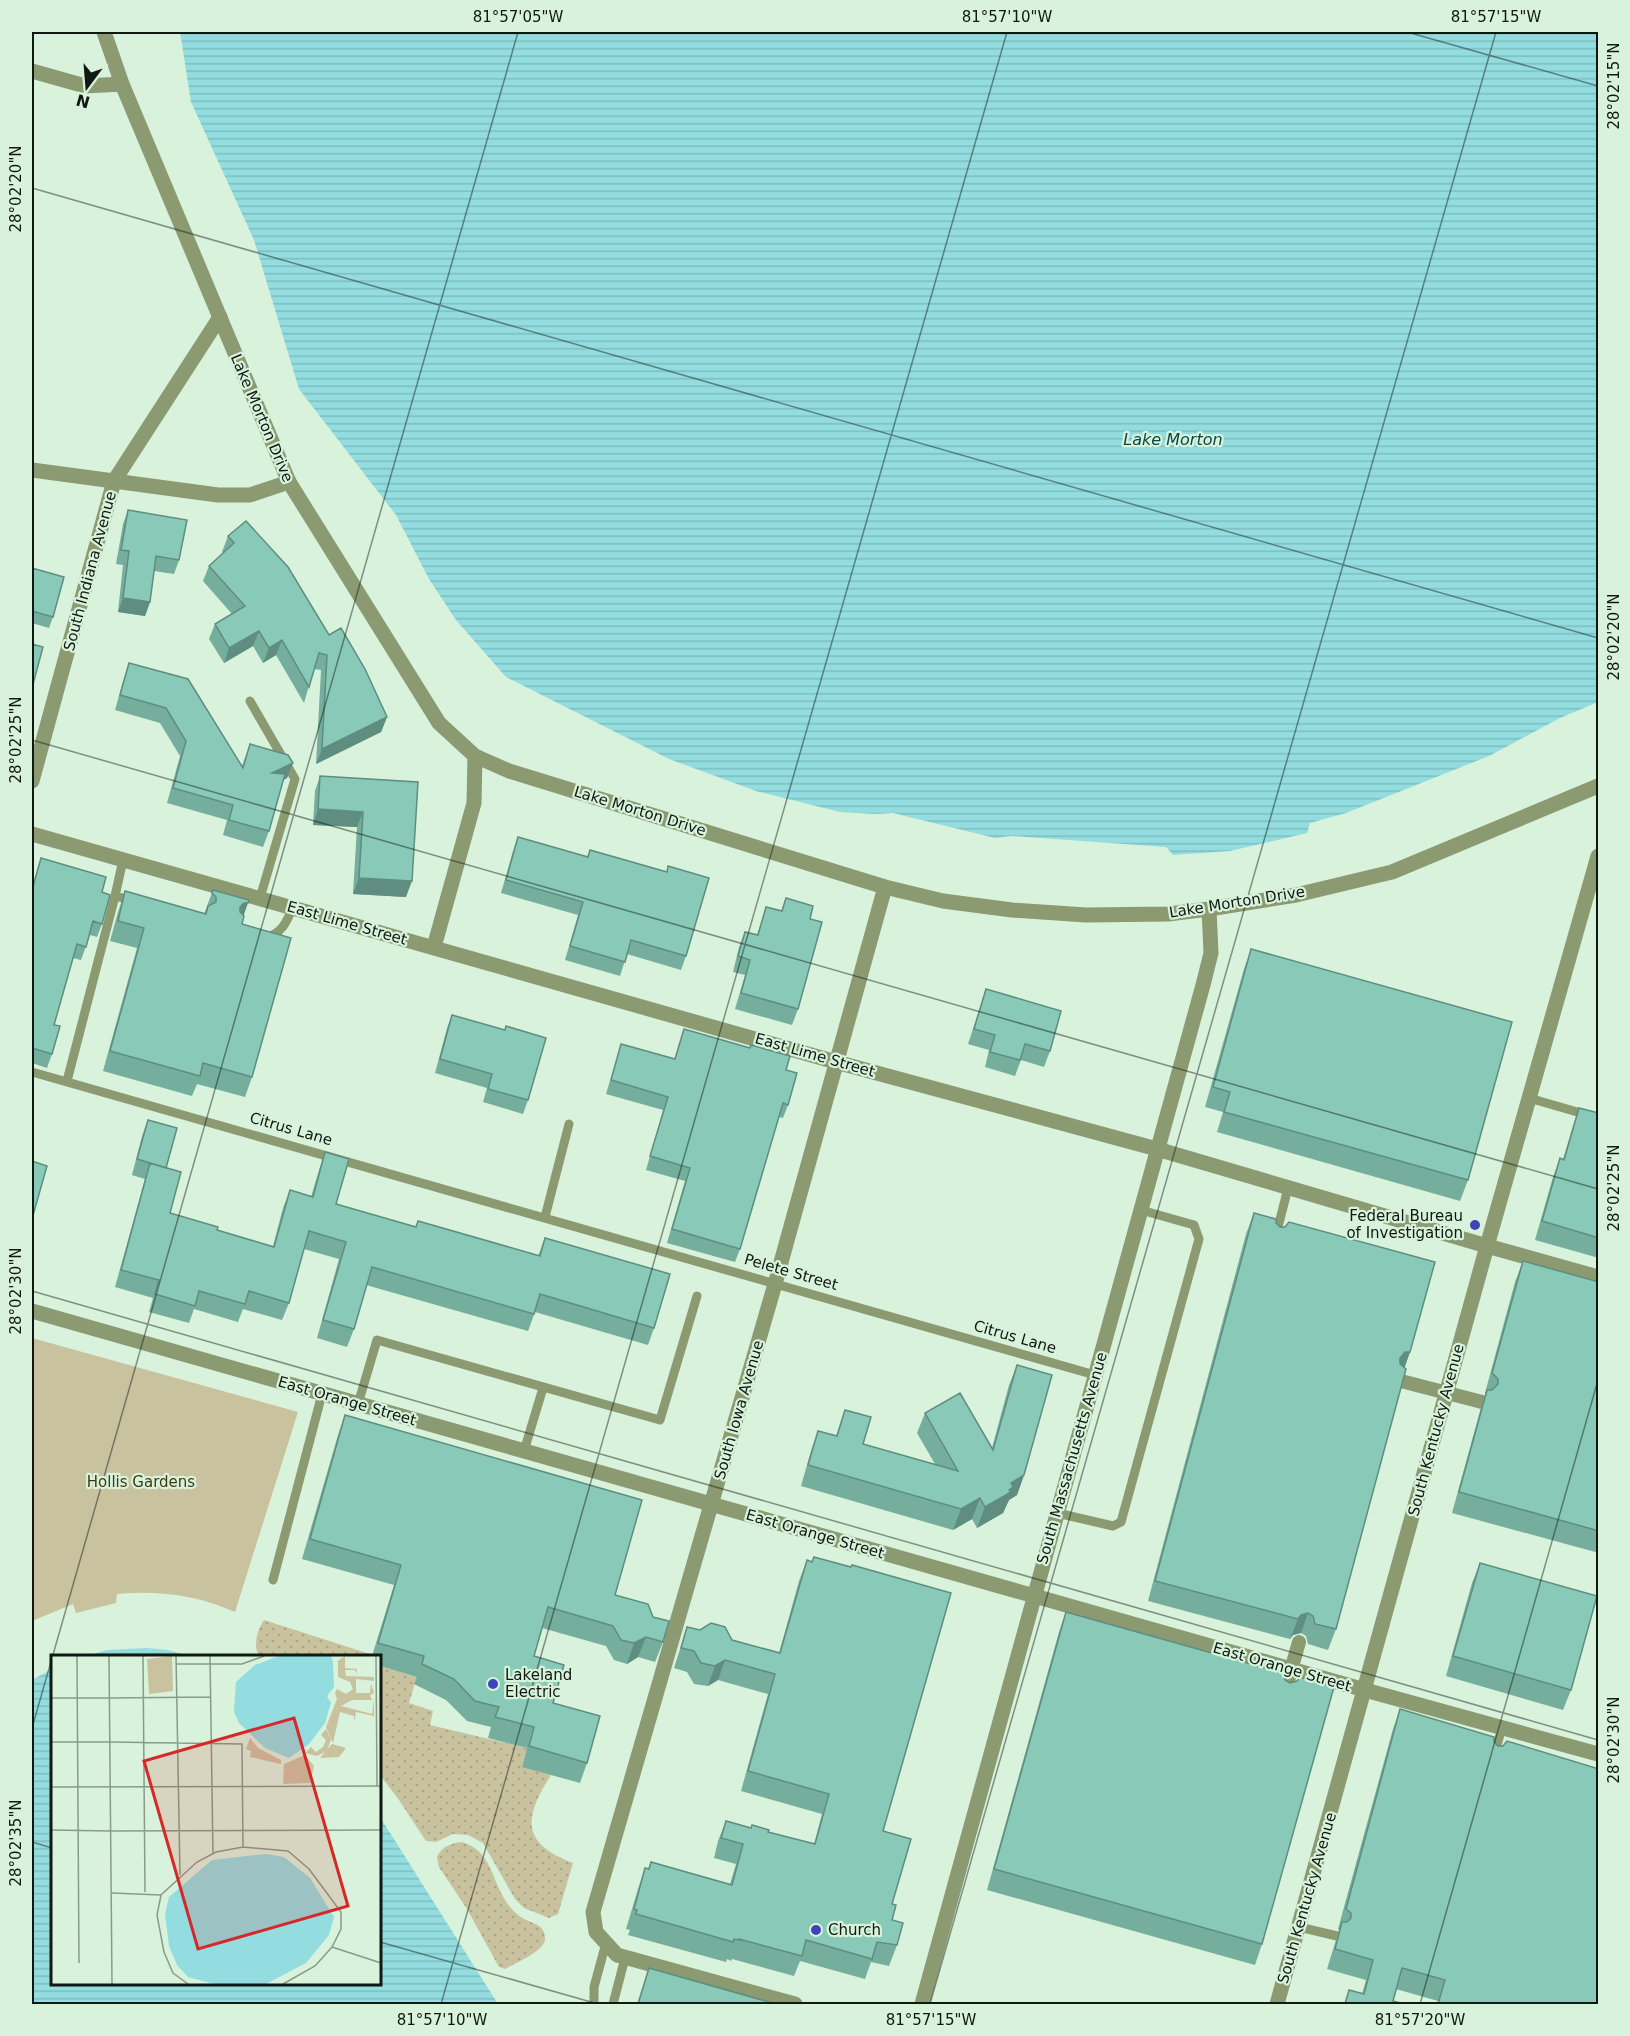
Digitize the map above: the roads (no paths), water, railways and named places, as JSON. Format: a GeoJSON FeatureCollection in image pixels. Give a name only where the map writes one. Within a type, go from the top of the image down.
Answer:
{"type":"FeatureCollection","features":[{"type":"Feature","properties":{"kind":"street","name":"Lake Morton Drive"},"geometry":{"type":"LineString","coordinates":[[104,32],[122,84],[289,482],[439,723],[476,756],[509,771],[885,887],[943,901],[1012,910],[1086,915],[1168,914],[1209,909],[1296,895],[1392,872],[1597,790]]}},
{"type":"Feature","properties":{"kind":"street"},"geometry":{"type":"LineString","coordinates":[[32,71],[85,86],[122,84]]}},
{"type":"Feature","properties":{"kind":"street","name":"South Indiana Avenue"},"geometry":{"type":"LineString","coordinates":[[32,780],[114,481],[220,316]]}},
{"type":"Feature","properties":{"kind":"street"},"geometry":{"type":"LineString","coordinates":[[32,470],[218,495],[250,495],[289,482]]}},
{"type":"Feature","properties":{"kind":"street"},"geometry":{"type":"LineString","coordinates":[[434,947],[474,802],[476,756]]}},
{"type":"Feature","properties":{"kind":"street","name":"East Lime Street"},"geometry":{"type":"LineString","coordinates":[[32,834],[836,1062],[1157,1149],[1599,1277]]}},
{"type":"Feature","properties":{"kind":"street","name":"South Kentucky Avenue"},"geometry":{"type":"LineString","coordinates":[[1277,2004],[1487,1246],[1599,856]]}},
{"type":"Feature","properties":{"kind":"street","name":"South Iowa Avenue"},"geometry":{"type":"LineString","coordinates":[[601,1937],[593,1912],[775,1284],[885,887]]}},
{"type":"Feature","properties":{"kind":"street","name":"South Massachusetts Avenue"},"geometry":{"type":"LineString","coordinates":[[922,2004],[1211,953],[1209,909]]}},
{"type":"Feature","properties":{"kind":"street","name":"East Orange Street"},"geometry":{"type":"LineString","coordinates":[[32,1311],[1599,1755]]}},
{"type":"Feature","properties":{"kind":"street"},"geometry":{"type":"LineString","coordinates":[[1401,1381],[1482,1402]]}},
{"type":"Feature","properties":{"kind":"street"},"geometry":{"type":"LineString","coordinates":[[1284,1695],[1297,1641]]}},
{"type":"Feature","properties":{"kind":"street"},"geometry":{"type":"LineString","coordinates":[[601,1937],[617,1955],[625,1958],[795,2004]]}},
{"type":"Feature","properties":{"kind":"lane"},"geometry":{"type":"LineString","coordinates":[[250,701],[295,779],[260,898]]}},
{"type":"Feature","properties":{"kind":"lane"},"geometry":{"type":"LineString","coordinates":[[67,1081],[123,860]]}},
{"type":"Feature","properties":{"kind":"lane"},"geometry":{"type":"LineString","coordinates":[[115,896],[148,905]]}},
{"type":"Feature","properties":{"kind":"lane"},"geometry":{"type":"LineString","coordinates":[[256,935],[274,936],[285,924],[292,907]]}},
{"type":"Feature","properties":{"kind":"lane","name":"Citrus Lane"},"geometry":{"type":"LineString","coordinates":[[32,1071],[646,1246]]}},
{"type":"Feature","properties":{"kind":"lane"},"geometry":{"type":"LineString","coordinates":[[1529,1098],[1599,1118]]}},
{"type":"Feature","properties":{"kind":"lane"},"geometry":{"type":"LineString","coordinates":[[545,1217],[569,1124]]}},
{"type":"Feature","properties":{"kind":"lane"},"geometry":{"type":"LineString","coordinates":[[1275,1241],[1288,1188]]}},
{"type":"Feature","properties":{"kind":"lane"},"geometry":{"type":"LineString","coordinates":[[1057,1513],[1113,1526],[1121,1522],[1199,1239],[1194,1225],[1141,1210]]}},
{"type":"Feature","properties":{"kind":"lane","name":"Pelete Street"},"geometry":{"type":"LineString","coordinates":[[646,1246],[926,1326]]}},
{"type":"Feature","properties":{"kind":"lane"},"geometry":{"type":"LineString","coordinates":[[358,1404],[376,1340],[660,1420],[697,1296]]}},
{"type":"Feature","properties":{"kind":"lane","name":"Citrus Lane"},"geometry":{"type":"LineString","coordinates":[[926,1326],[1095,1375]]}},
{"type":"Feature","properties":{"kind":"lane"},"geometry":{"type":"LineString","coordinates":[[524,1451],[543,1388]]}},
{"type":"Feature","properties":{"kind":"lane"},"geometry":{"type":"LineString","coordinates":[[273,1580],[322,1394]]}},
{"type":"Feature","properties":{"kind":"lane"},"geometry":{"type":"LineString","coordinates":[[1288,1668],[1297,1641]]}},
{"type":"Feature","properties":{"kind":"lane"},"geometry":{"type":"LineString","coordinates":[[1493,1760],[1502,1728]]}},
{"type":"Feature","properties":{"kind":"lane"},"geometry":{"type":"LineString","coordinates":[[1299,1927],[1336,1936]]}},
{"type":"Feature","properties":{"kind":"lane"},"geometry":{"type":"LineString","coordinates":[[594,2004],[601,1937]]}},
{"type":"Feature","properties":{"kind":"lane"},"geometry":{"type":"LineString","coordinates":[[613,2004],[625,1958]]}},
{"type":"Feature","properties":{"kind":"water","name":"Lake Morton"},"geometry":{"type":"Polygon","coordinates":[[[180,32],[1598,32],[1598,702],[1560,718],[1489,756],[1346,813],[1310,823],[1307,833],[1230,851],[1173,855],[1166,847],[1011,836],[995,838],[893,813],[840,812],[756,791],[669,759],[506,677],[456,620],[429,579],[396,515],[299,389],[254,240],[191,102],[180,32]]]}},
{"type":"Feature","properties":{"kind":"water"},"geometry":{"type":"Polygon","coordinates":[[[146,1648],[168,1650],[186,1655],[90,1655],[107,1650],[146,1648]]]}},
{"type":"Feature","properties":{"kind":"water"},"geometry":{"type":"Polygon","coordinates":[[[51,1670],[51,1985],[381,1985],[381,1819],[498,2004],[32,2004],[32,1680],[51,1670]]]}},
{"type":"Feature","properties":{"kind":"place","name":"Federal Bureau of Investigation"},"geometry":{"type":"Point","coordinates":[1475,1225]}},
{"type":"Feature","properties":{"kind":"place","name":"Lakeland Electric"},"geometry":{"type":"Point","coordinates":[493,1684]}},
{"type":"Feature","properties":{"kind":"place","name":"Church"},"geometry":{"type":"Point","coordinates":[816,1930]}},
{"type":"Feature","properties":{"kind":"park label","name":"Hollis Gardens"},"geometry":{"type":"Point","coordinates":[141,1482]}}]}
